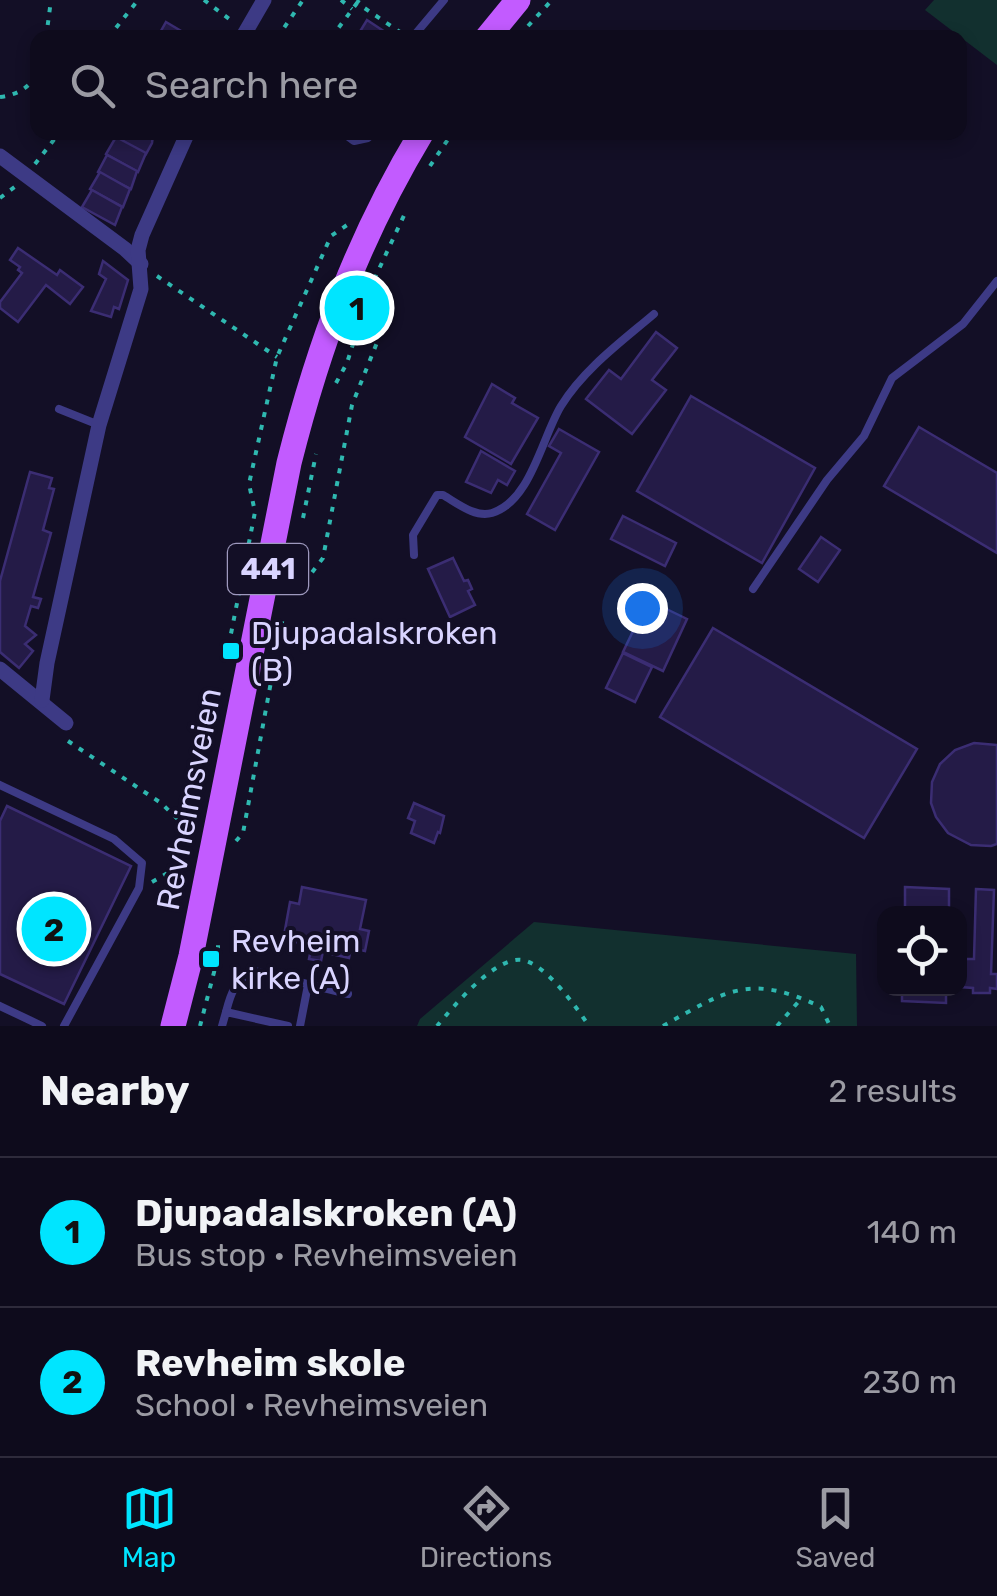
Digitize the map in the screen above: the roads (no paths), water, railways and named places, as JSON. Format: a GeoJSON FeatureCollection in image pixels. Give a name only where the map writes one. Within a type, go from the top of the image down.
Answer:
{"type":"FeatureCollection","features":[{"type":"Feature","properties":{"kind":"main road"},"geometry":{"type":"LineString","coordinates":[[494,30],[518,0]]}},
{"type":"Feature","properties":{"kind":"main road","name":"Revheimsveien"},"geometry":{"type":"LineString","coordinates":[[173,1026],[192,956],[289,463],[308,386],[360,245],[418,140]]}},
{"type":"Feature","properties":{"kind":"street"},"geometry":{"type":"LineString","coordinates":[[247,30],[264,0]]}},
{"type":"Feature","properties":{"kind":"street"},"geometry":{"type":"LineString","coordinates":[[42,700],[99,424],[141,289],[138,250],[184,140]]}},
{"type":"Feature","properties":{"kind":"street"},"geometry":{"type":"LineString","coordinates":[[0,156],[140,264]]}},
{"type":"Feature","properties":{"kind":"street"},"geometry":{"type":"LineString","coordinates":[[0,669],[66,723]]}},
{"type":"Feature","properties":{"kind":"lane"},"geometry":{"type":"LineString","coordinates":[[417,30],[444,0]]}},
{"type":"Feature","properties":{"kind":"lane"},"geometry":{"type":"LineString","coordinates":[[753,589],[827,480],[864,436],[892,378],[963,324],[997,281]]}},
{"type":"Feature","properties":{"kind":"lane"},"geometry":{"type":"LineString","coordinates":[[414,555],[412,535],[437,495],[481,514],[493,513],[510,502],[532,472],[543,440],[563,403],[594,365],[654,314]]}},
{"type":"Feature","properties":{"kind":"lane"},"geometry":{"type":"LineString","coordinates":[[59,410],[99,424]]}},
{"type":"Feature","properties":{"kind":"lane"},"geometry":{"type":"LineString","coordinates":[[0,786],[114,840],[142,863],[139,888],[64,1026]]}},
{"type":"Feature","properties":{"kind":"lane"},"geometry":{"type":"LineString","coordinates":[[222,1026],[231,991],[242,978],[254,972],[348,994]]}},
{"type":"Feature","properties":{"kind":"lane"},"geometry":{"type":"LineString","coordinates":[[300,1026],[308,985]]}},
{"type":"Feature","properties":{"kind":"lane"},"geometry":{"type":"LineString","coordinates":[[0,1006],[42,1026]]}},
{"type":"Feature","properties":{"kind":"lane"},"geometry":{"type":"LineString","coordinates":[[226,1012],[288,1026]]}},
{"type":"Feature","properties":{"kind":"place","name":"Djupadalskroken (A)"},"geometry":{"type":"Point","coordinates":[357,308]}},
{"type":"Feature","properties":{"kind":"place","name":"Djupadalskroken (B)"},"geometry":{"type":"Point","coordinates":[231,651]}},
{"type":"Feature","properties":{"kind":"place","name":"Revheim skole"},"geometry":{"type":"Point","coordinates":[54,929]}},
{"type":"Feature","properties":{"kind":"place","name":"Revheim kirke (A)"},"geometry":{"type":"Point","coordinates":[211,959]}}]}
